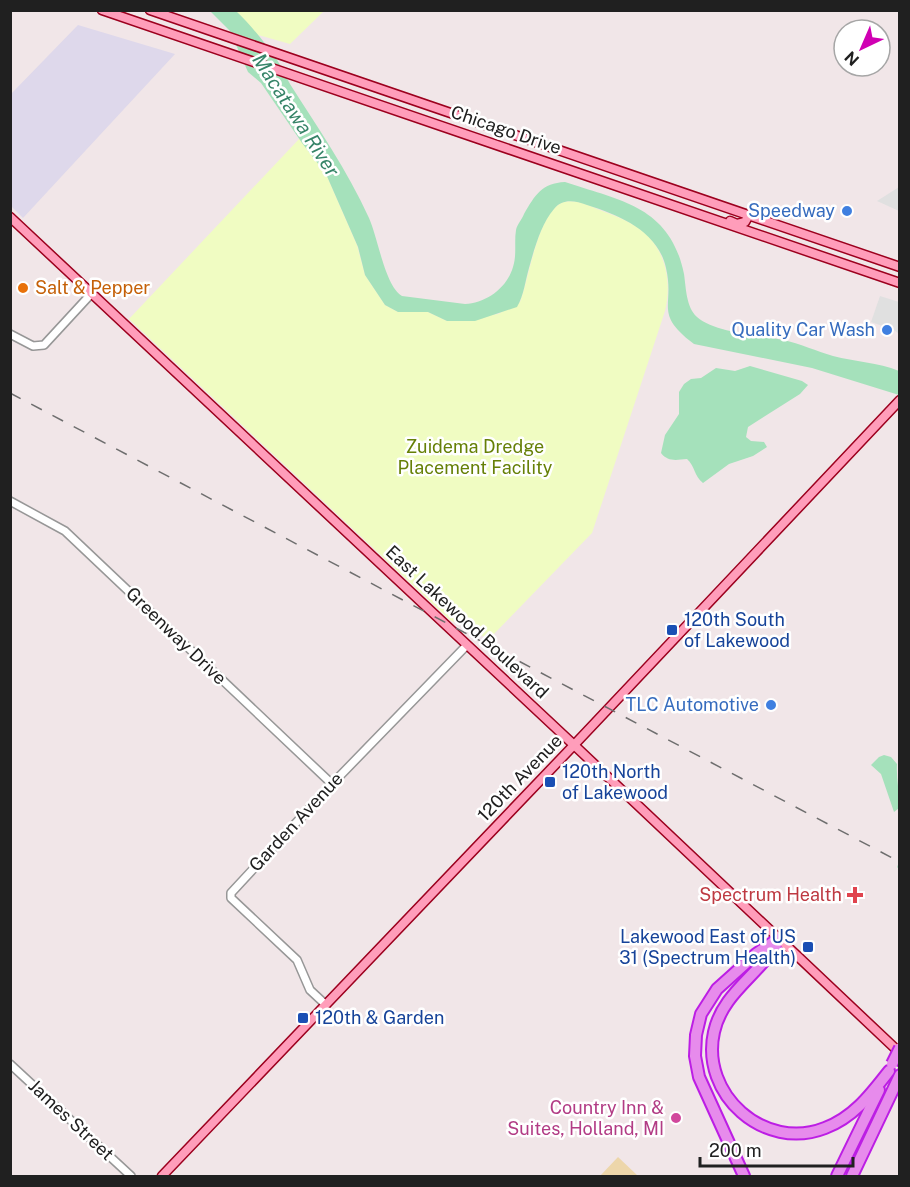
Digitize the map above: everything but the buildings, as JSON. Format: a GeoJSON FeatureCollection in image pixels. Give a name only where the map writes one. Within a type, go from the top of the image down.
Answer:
{"type":"FeatureCollection","features":[{"type":"Feature","properties":{"kind":"highway"},"geometry":{"type":"LineString","coordinates":[[779,939],[774,949],[730,997],[716,1024],[712,1040],[713,1065],[723,1090],[733,1104],[746,1116],[767,1128],[784,1133],[811,1132],[827,1128],[848,1116],[893,1070]]}},
{"type":"Feature","properties":{"kind":"highway"},"geometry":{"type":"LineString","coordinates":[[744,1176],[699,1077],[694,1056],[696,1035],[705,1006],[721,984],[756,954],[779,939]]}},
{"type":"Feature","properties":{"kind":"highway"},"geometry":{"type":"LineString","coordinates":[[852,1176],[900,1048]]}},
{"type":"Feature","properties":{"kind":"highway"},"geometry":{"type":"LineString","coordinates":[[837,1176],[893,1070]]}},
{"type":"Feature","properties":{"kind":"main road","name":"Chicago Drive"},"geometry":{"type":"LineString","coordinates":[[102,10],[900,283]]}},
{"type":"Feature","properties":{"kind":"main road","name":"Chicago Drive"},"geometry":{"type":"LineString","coordinates":[[150,10],[900,267]]}},
{"type":"Feature","properties":{"kind":"main road"},"geometry":{"type":"LineString","coordinates":[[479,138],[487,125]]}},
{"type":"Feature","properties":{"kind":"main road"},"geometry":{"type":"LineString","coordinates":[[677,207],[681,204],[737,224],[745,222],[749,215]]}},
{"type":"Feature","properties":{"kind":"main road","name":"East Lakewood Boulevard"},"geometry":{"type":"LineString","coordinates":[[10,217],[900,1053]]}},
{"type":"Feature","properties":{"kind":"main road"},"geometry":{"type":"LineString","coordinates":[[858,270],[861,261],[880,260]]}},
{"type":"Feature","properties":{"kind":"main road","name":"120th Avenue"},"geometry":{"type":"LineString","coordinates":[[162,1176],[899,401]]}},
{"type":"Feature","properties":{"kind":"street"},"geometry":{"type":"LineString","coordinates":[[10,334],[33,346],[44,345],[92,293]]}},
{"type":"Feature","properties":{"kind":"street","name":"Greenway Drive"},"geometry":{"type":"LineString","coordinates":[[10,501],[65,531],[332,784]]}},
{"type":"Feature","properties":{"kind":"street","name":"Garden Avenue"},"geometry":{"type":"LineString","coordinates":[[325,1004],[310,990],[297,960],[231,898],[231,893],[233,888],[467,645]]}},
{"type":"Feature","properties":{"kind":"street","name":"James Street"},"geometry":{"type":"LineString","coordinates":[[10,1064],[131,1176]]}},
{"type":"Feature","properties":{"kind":"shaded area"},"geometry":{"type":"Polygon","coordinates":[[[78,25],[175,54],[23,218],[11,206],[11,94],[78,25]]]}},
{"type":"Feature","properties":{"kind":"shaded area"},"geometry":{"type":"Polygon","coordinates":[[[899,187],[899,211],[877,201],[899,187]]]}},
{"type":"Feature","properties":{"kind":"shaded area"},"geometry":{"type":"Polygon","coordinates":[[[880,296],[899,302],[899,334],[871,322],[880,296]]]}},
{"type":"Feature","properties":{"kind":"shaded area"},"geometry":{"type":"Polygon","coordinates":[[[618,1157],[638,1176],[600,1176],[618,1157]]]}},
{"type":"Feature","properties":{"kind":"green space"},"geometry":{"type":"Polygon","coordinates":[[[221,11],[324,11],[290,44],[241,30],[221,11]]]}},
{"type":"Feature","properties":{"kind":"green space","name":"Zuidema Dredge Placement Facility"},"geometry":{"type":"Polygon","coordinates":[[[300,138],[326,174],[357,245],[365,275],[385,305],[398,312],[428,312],[447,321],[498,314],[520,302],[544,223],[558,205],[567,202],[588,205],[635,226],[653,242],[664,263],[668,287],[665,311],[592,533],[489,639],[450,620],[129,319],[300,138]]]}},
{"type":"Feature","properties":{"kind":"water","name":"Macatawa River"},"geometry":{"type":"Polygon","coordinates":[[[210,11],[236,11],[258,34],[277,60],[351,183],[369,218],[386,272],[396,291],[402,296],[465,304],[481,301],[495,293],[510,275],[515,258],[517,228],[532,201],[540,191],[550,185],[565,182],[624,202],[655,220],[677,251],[684,274],[687,297],[697,317],[726,330],[784,340],[833,356],[899,371],[899,395],[812,368],[694,344],[681,333],[669,317],[666,268],[655,244],[636,226],[612,214],[574,202],[561,203],[545,222],[517,307],[475,321],[447,321],[428,312],[398,312],[385,305],[365,275],[358,247],[326,174],[261,83],[248,72],[230,31],[210,11]]]}},
{"type":"Feature","properties":{"kind":"water"},"geometry":{"type":"Polygon","coordinates":[[[750,366],[802,381],[808,385],[800,394],[748,427],[746,437],[751,441],[764,442],[767,447],[753,456],[729,464],[703,483],[687,459],[669,459],[661,453],[665,435],[679,414],[679,392],[691,379],[701,378],[716,368],[735,371],[750,366]]]}},
{"type":"Feature","properties":{"kind":"water"},"geometry":{"type":"Polygon","coordinates":[[[884,755],[891,757],[897,764],[899,808],[894,812],[881,774],[871,765],[884,755]]]}},
{"type":"Feature","properties":{"kind":"waterway"},"geometry":{"type":"LineString","coordinates":[[899,864],[900,868]]}},
{"type":"Feature","properties":{"kind":"railway"},"geometry":{"type":"LineString","coordinates":[[10,393],[900,862]]}},
{"type":"Feature","properties":{"kind":"place","name":"Speedway"},"geometry":{"type":"Point","coordinates":[847,211]}},
{"type":"Feature","properties":{"kind":"place","name":"Salt & Pepper"},"geometry":{"type":"Point","coordinates":[23,288]}},
{"type":"Feature","properties":{"kind":"place","name":"Quality Car Wash"},"geometry":{"type":"Point","coordinates":[887,330]}},
{"type":"Feature","properties":{"kind":"place","name":"120th South of Lakewood"},"geometry":{"type":"Point","coordinates":[672,630]}},
{"type":"Feature","properties":{"kind":"place","name":"TLC Automotive"},"geometry":{"type":"Point","coordinates":[771,705]}},
{"type":"Feature","properties":{"kind":"place","name":"120th North of Lakewood"},"geometry":{"type":"Point","coordinates":[550,782]}},
{"type":"Feature","properties":{"kind":"place","name":"Spectrum Health"},"geometry":{"type":"Point","coordinates":[855,895]}},
{"type":"Feature","properties":{"kind":"place","name":"Lakewood East of US 31 (Spectrum Health)"},"geometry":{"type":"Point","coordinates":[808,947]}},
{"type":"Feature","properties":{"kind":"place","name":"120th & Garden"},"geometry":{"type":"Point","coordinates":[303,1018]}},
{"type":"Feature","properties":{"kind":"place","name":"Country Inn & Suites, Holland, MI"},"geometry":{"type":"Point","coordinates":[676,1118]}}]}
